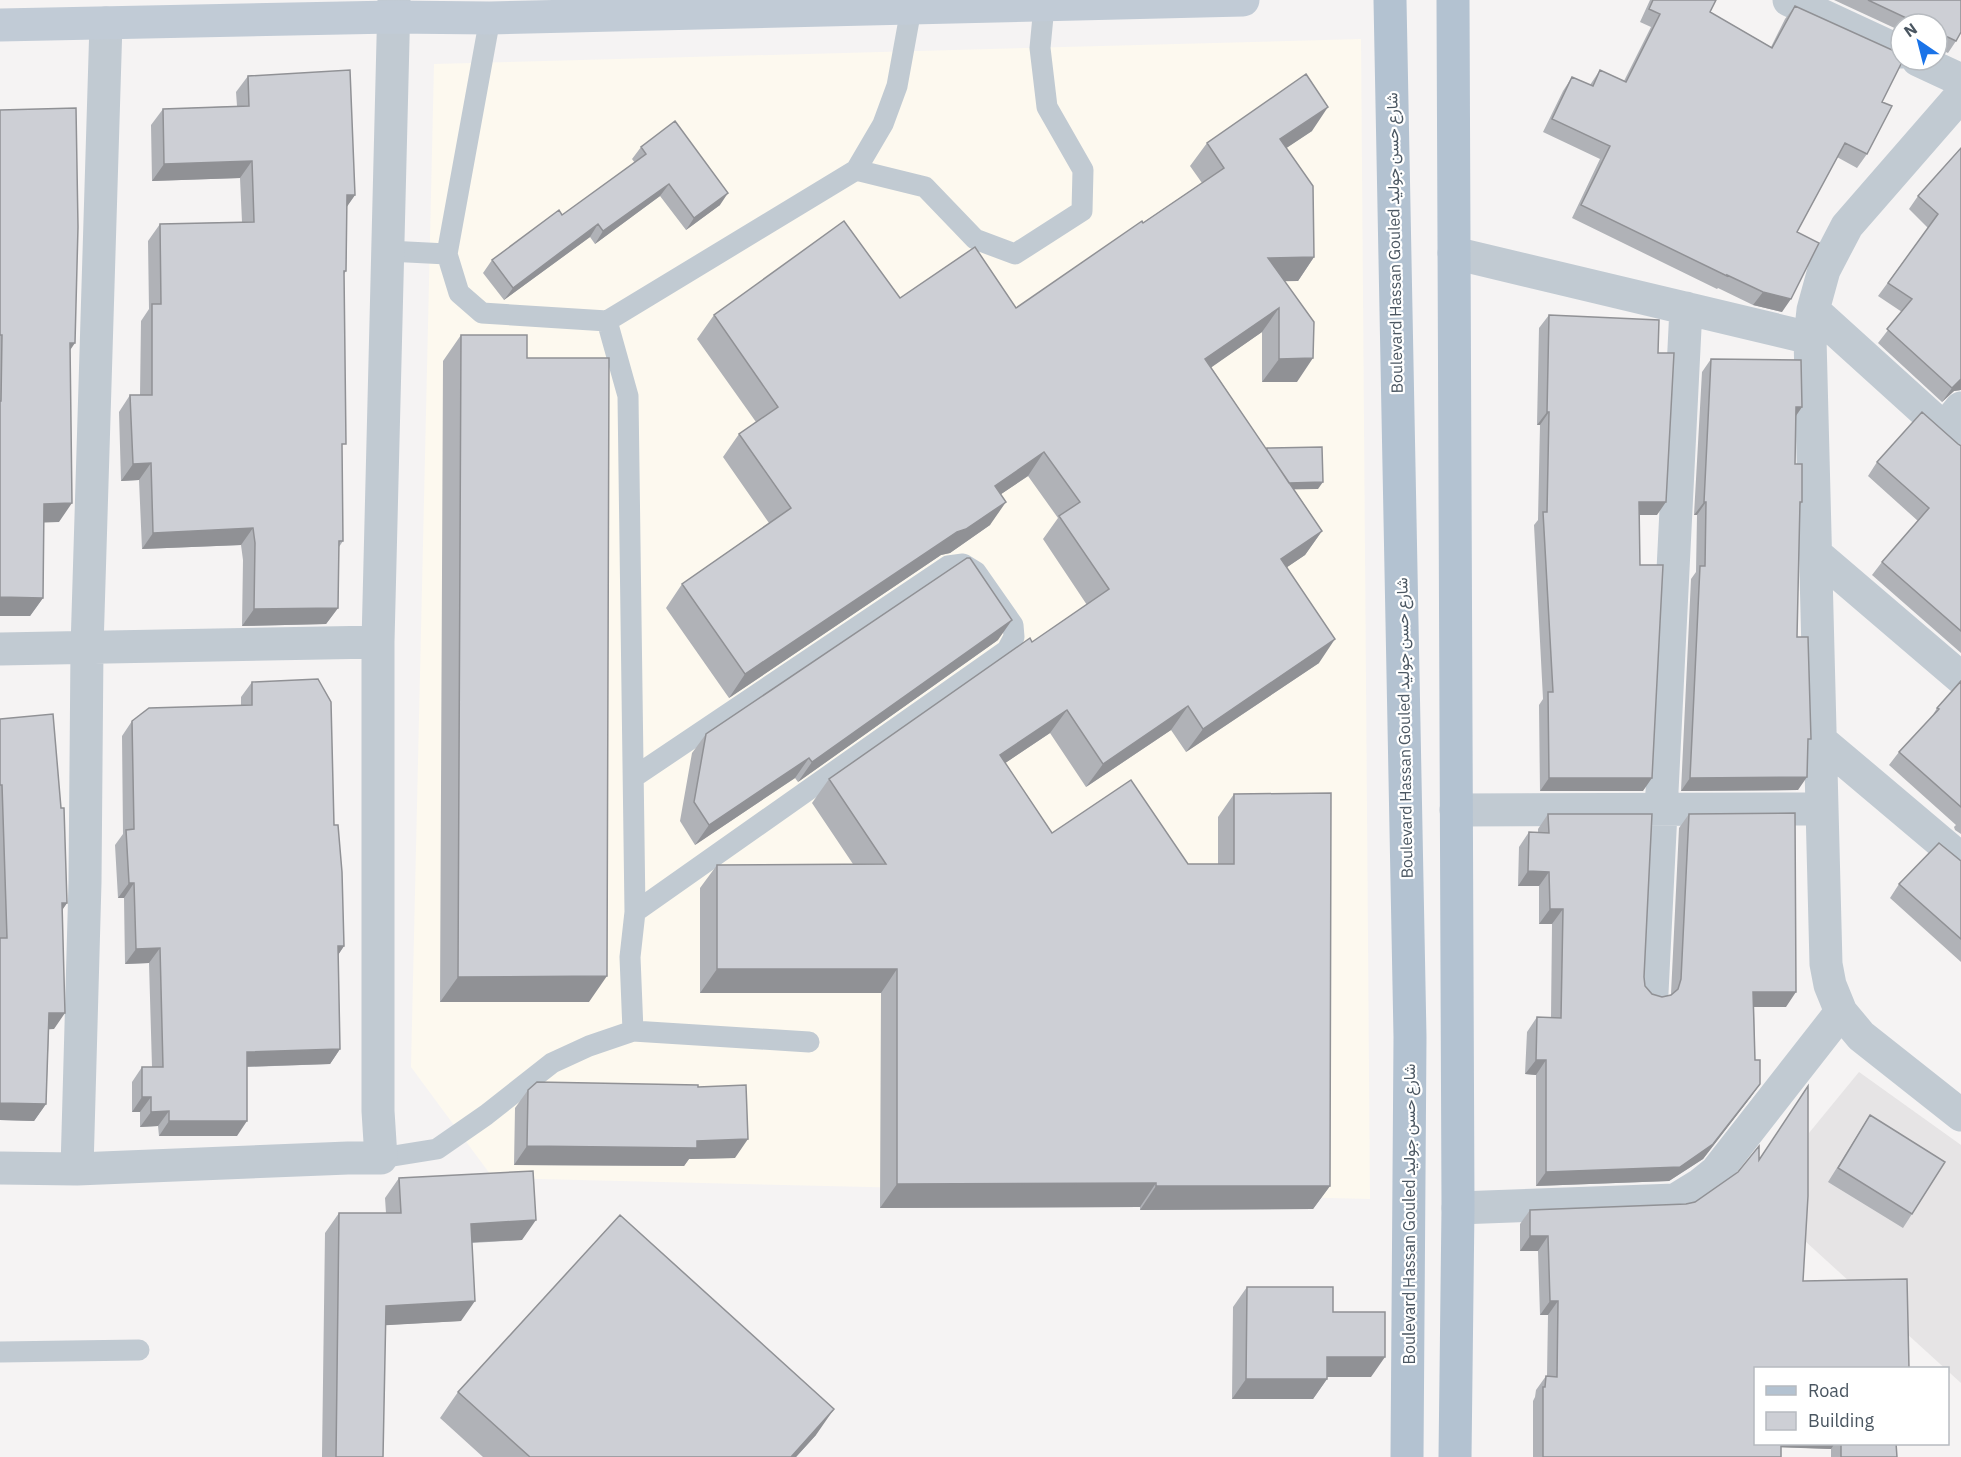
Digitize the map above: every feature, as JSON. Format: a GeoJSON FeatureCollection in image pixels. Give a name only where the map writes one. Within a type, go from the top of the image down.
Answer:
{"type":"FeatureCollection","features":[{"type":"Feature","properties":{"kind":"main road","name":"Boulevard Hassan Gouled شارع حسن جوليد"},"geometry":{"type":"LineString","coordinates":[[1390,0],[1410,1037],[1407,1457]]}},
{"type":"Feature","properties":{"kind":"main road"},"geometry":{"type":"LineString","coordinates":[[1453,0],[1458,1208],[1455,1457]]}},
{"type":"Feature","properties":{"kind":"street"},"geometry":{"type":"LineString","coordinates":[[0,25],[106,23],[394,8],[490,18],[910,5],[1044,6],[1243,0]]}},
{"type":"Feature","properties":{"kind":"street"},"geometry":{"type":"LineString","coordinates":[[1789,0],[1889,46]]}},
{"type":"Feature","properties":{"kind":"street"},"geometry":{"type":"LineString","coordinates":[[0,1168],[77,1169],[381,1158],[378,1100],[378,642],[394,8]]}},
{"type":"Feature","properties":{"kind":"street"},"geometry":{"type":"LineString","coordinates":[[77,1169],[85,882],[87,648],[106,23]]}},
{"type":"Feature","properties":{"kind":"street"},"geometry":{"type":"LineString","coordinates":[[1944,72],[1961,80]]}},
{"type":"Feature","properties":{"kind":"street"},"geometry":{"type":"LineString","coordinates":[[1961,95],[1847,226],[1824,270],[1812,324],[1826,964],[1830,985],[1840,1012],[1861,1036],[1961,1115]]}},
{"type":"Feature","properties":{"kind":"street"},"geometry":{"type":"LineString","coordinates":[[1454,253],[1686,308],[1812,324],[1955,427]]}},
{"type":"Feature","properties":{"kind":"street"},"geometry":{"type":"LineString","coordinates":[[1653,993],[1686,308]]}},
{"type":"Feature","properties":{"kind":"street"},"geometry":{"type":"LineString","coordinates":[[1816,554],[1961,678]]}},
{"type":"Feature","properties":{"kind":"street"},"geometry":{"type":"LineString","coordinates":[[0,649],[378,642]]}},
{"type":"Feature","properties":{"kind":"street"},"geometry":{"type":"LineString","coordinates":[[1820,740],[1961,859]]}},
{"type":"Feature","properties":{"kind":"street"},"geometry":{"type":"LineString","coordinates":[[1456,810],[1822,809]]}},
{"type":"Feature","properties":{"kind":"street"},"geometry":{"type":"LineString","coordinates":[[1458,1208],[1675,1200],[1716,1172],[1840,1012]]}},
{"type":"Feature","properties":{"kind":"lane"},"geometry":{"type":"LineString","coordinates":[[490,18],[447,254],[459,293],[482,313],[608,321],[856,170],[883,124],[897,86],[910,5]]}},
{"type":"Feature","properties":{"kind":"lane"},"geometry":{"type":"LineString","coordinates":[[856,170],[925,187],[975,239],[1015,254],[1082,211],[1083,170],[1047,107],[1040,48],[1044,6]]}},
{"type":"Feature","properties":{"kind":"lane"},"geometry":{"type":"LineString","coordinates":[[388,251],[447,254]]}},
{"type":"Feature","properties":{"kind":"lane"},"geometry":{"type":"LineString","coordinates":[[608,321],[628,396],[634,777],[635,912],[630,957],[633,1031]]}},
{"type":"Feature","properties":{"kind":"lane"},"geometry":{"type":"LineString","coordinates":[[634,777],[948,566],[963,564],[976,572],[1013,625],[1014,638],[1007,650],[635,912]]}},
{"type":"Feature","properties":{"kind":"lane"},"geometry":{"type":"LineString","coordinates":[[381,1158],[437,1149],[486,1115],[552,1063],[589,1046],[633,1031],[808,1042]]}},
{"type":"Feature","properties":{"kind":"lane"},"geometry":{"type":"LineString","coordinates":[[0,1352],[139,1350]]}},
{"type":"Feature","properties":{"kind":"shaded area"},"geometry":{"type":"Polygon","coordinates":[[[1361,39],[1370,1199],[493,1178],[411,1067],[434,64],[1361,39]]]}},
{"type":"Feature","properties":{"kind":"shaded area"},"geometry":{"type":"Polygon","coordinates":[[[1859,1072],[1961,1145],[1961,1383],[1949,1372],[1949,1367],[1943,1367],[1805,1241],[1809,1133],[1859,1072]]]}},
{"type":"Feature","properties":{"kind":"building"},"geometry":{"type":"Polygon","coordinates":[[[1653,0],[1716,0],[1710,12],[1772,48],[1795,6],[1889,49],[1889,72],[1897,72],[1882,102],[1892,106],[1867,154],[1845,143],[1797,232],[1819,243],[1791,299],[1763,292],[1727,276],[1581,205],[1610,146],[1552,119],[1572,77],[1593,86],[1600,70],[1626,82],[1660,14],[1649,9],[1653,0]]]}},
{"type":"Feature","properties":{"kind":"building"},"geometry":{"type":"Polygon","coordinates":[[[1868,0],[1961,0],[1961,32],[1956,41],[1949,38],[1949,12],[1894,12],[1868,0]]]}},
{"type":"Feature","properties":{"kind":"building"},"geometry":{"type":"Polygon","coordinates":[[[350,70],[355,195],[347,195],[346,271],[344,271],[346,444],[342,444],[343,541],[339,541],[338,608],[254,609],[255,543],[253,528],[153,533],[151,463],[133,464],[130,395],[152,395],[152,304],[161,304],[160,224],[254,222],[252,161],[164,164],[163,109],[249,106],[248,76],[350,70]]]}},
{"type":"Feature","properties":{"kind":"building"},"geometry":{"type":"Polygon","coordinates":[[[1306,74],[1328,107],[1280,139],[1313,186],[1314,257],[1268,258],[1314,322],[1313,358],[1279,359],[1279,308],[1205,359],[1322,531],[1281,559],[1335,639],[1203,729],[1188,706],[1103,764],[1067,710],[1000,755],[1052,833],[1131,780],[1188,864],[1234,864],[1234,794],[1331,793],[1330,1186],[1156,1186],[1156,1183],[897,1184],[897,969],[717,969],[717,865],[886,864],[829,779],[1030,638],[1032,642],[1109,589],[1059,516],[1080,502],[1044,452],[995,486],[1006,502],[966,529],[957,532],[745,674],[682,584],[791,508],[739,434],[778,407],[714,315],[844,221],[900,298],[975,247],[1016,308],[1142,221],[1143,223],[1224,168],[1207,143],[1306,74]]]}},
{"type":"Feature","properties":{"kind":"building"},"geometry":{"type":"Polygon","coordinates":[[[76,108],[78,227],[75,343],[70,343],[72,503],[44,504],[43,598],[0,597],[2,335],[0,335],[0,110],[76,108]]]}},
{"type":"Feature","properties":{"kind":"building"},"geometry":{"type":"Polygon","coordinates":[[[675,121],[728,193],[694,218],[669,184],[603,231],[598,224],[513,288],[492,260],[559,210],[562,215],[646,154],[641,147],[675,121]]]}},
{"type":"Feature","properties":{"kind":"building"},"geometry":{"type":"Polygon","coordinates":[[[1961,148],[1961,379],[1952,388],[1887,329],[1912,299],[1888,283],[1938,214],[1918,196],[1961,148]]]}},
{"type":"Feature","properties":{"kind":"building"},"geometry":{"type":"Polygon","coordinates":[[[1549,315],[1659,320],[1658,353],[1674,353],[1666,502],[1639,502],[1640,565],[1663,565],[1652,778],[1549,778],[1548,692],[1553,692],[1543,512],[1547,512],[1549,315]]]}},
{"type":"Feature","properties":{"kind":"building"},"geometry":{"type":"Polygon","coordinates":[[[461,335],[527,335],[527,358],[609,358],[607,976],[458,977],[461,335]]]}},
{"type":"Feature","properties":{"kind":"building"},"geometry":{"type":"Polygon","coordinates":[[[1711,359],[1801,360],[1802,407],[1796,407],[1795,464],[1802,464],[1797,637],[1808,637],[1811,739],[1808,739],[1807,777],[1690,778],[1700,566],[1705,566],[1706,502],[1704,502],[1711,359]]]}},
{"type":"Feature","properties":{"kind":"building"},"geometry":{"type":"Polygon","coordinates":[[[1922,412],[1961,446],[1961,631],[1882,562],[1929,508],[1877,462],[1922,412]]]}},
{"type":"Feature","properties":{"kind":"building"},"geometry":{"type":"Polygon","coordinates":[[[1322,447],[1323,482],[1289,483],[1267,450],[1267,448],[1322,447]]]}},
{"type":"Feature","properties":{"kind":"building"},"geometry":{"type":"Polygon","coordinates":[[[970,558],[1012,620],[812,762],[809,758],[709,825],[694,802],[706,734],[970,558]]]}},
{"type":"Feature","properties":{"kind":"building"},"geometry":{"type":"Polygon","coordinates":[[[318,679],[331,702],[334,825],[338,825],[342,872],[344,946],[338,946],[340,1049],[247,1052],[247,1121],[169,1121],[169,1111],[151,1112],[151,1097],[142,1097],[142,1067],[163,1067],[160,948],[136,949],[134,883],[129,883],[126,830],[134,829],[132,721],[149,708],[252,705],[252,682],[318,679]]]}},
{"type":"Feature","properties":{"kind":"building"},"geometry":{"type":"Polygon","coordinates":[[[1961,681],[1961,807],[1899,752],[1939,709],[1937,708],[1961,681]]]}},
{"type":"Feature","properties":{"kind":"building"},"geometry":{"type":"Polygon","coordinates":[[[53,714],[61,808],[64,808],[67,903],[62,903],[65,1013],[49,1013],[46,1104],[0,1103],[0,938],[7,938],[2,785],[0,785],[0,719],[53,714]]]}},
{"type":"Feature","properties":{"kind":"building"},"geometry":{"type":"Polygon","coordinates":[[[1795,813],[1796,992],[1753,992],[1755,1060],[1760,1060],[1760,1084],[1713,1144],[1680,1167],[1546,1172],[1546,1060],[1536,1060],[1537,1017],[1561,1018],[1563,909],[1550,909],[1549,872],[1528,871],[1529,832],[1549,833],[1548,814],[1652,814],[1644,977],[1645,986],[1652,994],[1662,997],[1671,995],[1678,989],[1681,979],[1689,814],[1795,813]]]}},
{"type":"Feature","properties":{"kind":"building"},"geometry":{"type":"Polygon","coordinates":[[[1939,843],[1961,861],[1961,939],[1899,884],[1939,843]]]}},
{"type":"Feature","properties":{"kind":"building"},"geometry":{"type":"Polygon","coordinates":[[[537,1082],[698,1085],[698,1087],[746,1085],[748,1139],[697,1141],[697,1148],[527,1146],[528,1090],[537,1082]]]}},
{"type":"Feature","properties":{"kind":"building"},"geometry":{"type":"Polygon","coordinates":[[[1808,1086],[1808,1196],[1803,1281],[1907,1279],[1909,1367],[1754,1367],[1754,1445],[1781,1445],[1781,1457],[1543,1457],[1543,1387],[1545,1387],[1546,1376],[1557,1377],[1558,1301],[1550,1301],[1548,1236],[1530,1236],[1530,1210],[1686,1204],[1695,1202],[1738,1172],[1759,1146],[1759,1160],[1808,1086]]]}},
{"type":"Feature","properties":{"kind":"building"},"geometry":{"type":"Polygon","coordinates":[[[1870,1115],[1945,1162],[1912,1214],[1838,1168],[1870,1115]]]}},
{"type":"Feature","properties":{"kind":"building"},"geometry":{"type":"Polygon","coordinates":[[[533,1171],[536,1220],[471,1224],[475,1301],[386,1306],[383,1457],[336,1457],[339,1213],[401,1213],[399,1178],[533,1171]]]}},
{"type":"Feature","properties":{"kind":"building"},"geometry":{"type":"Polygon","coordinates":[[[620,1215],[834,1409],[791,1457],[530,1457],[458,1392],[620,1215]]]}},
{"type":"Feature","properties":{"kind":"building"},"geometry":{"type":"Polygon","coordinates":[[[1247,1287],[1333,1287],[1333,1312],[1385,1312],[1385,1357],[1327,1357],[1327,1379],[1246,1379],[1247,1287]]]}},
{"type":"Feature","properties":{"kind":"building"},"geometry":{"type":"Polygon","coordinates":[[[1841,1445],[1896,1445],[1897,1457],[1841,1457],[1841,1445]]]}}]}
